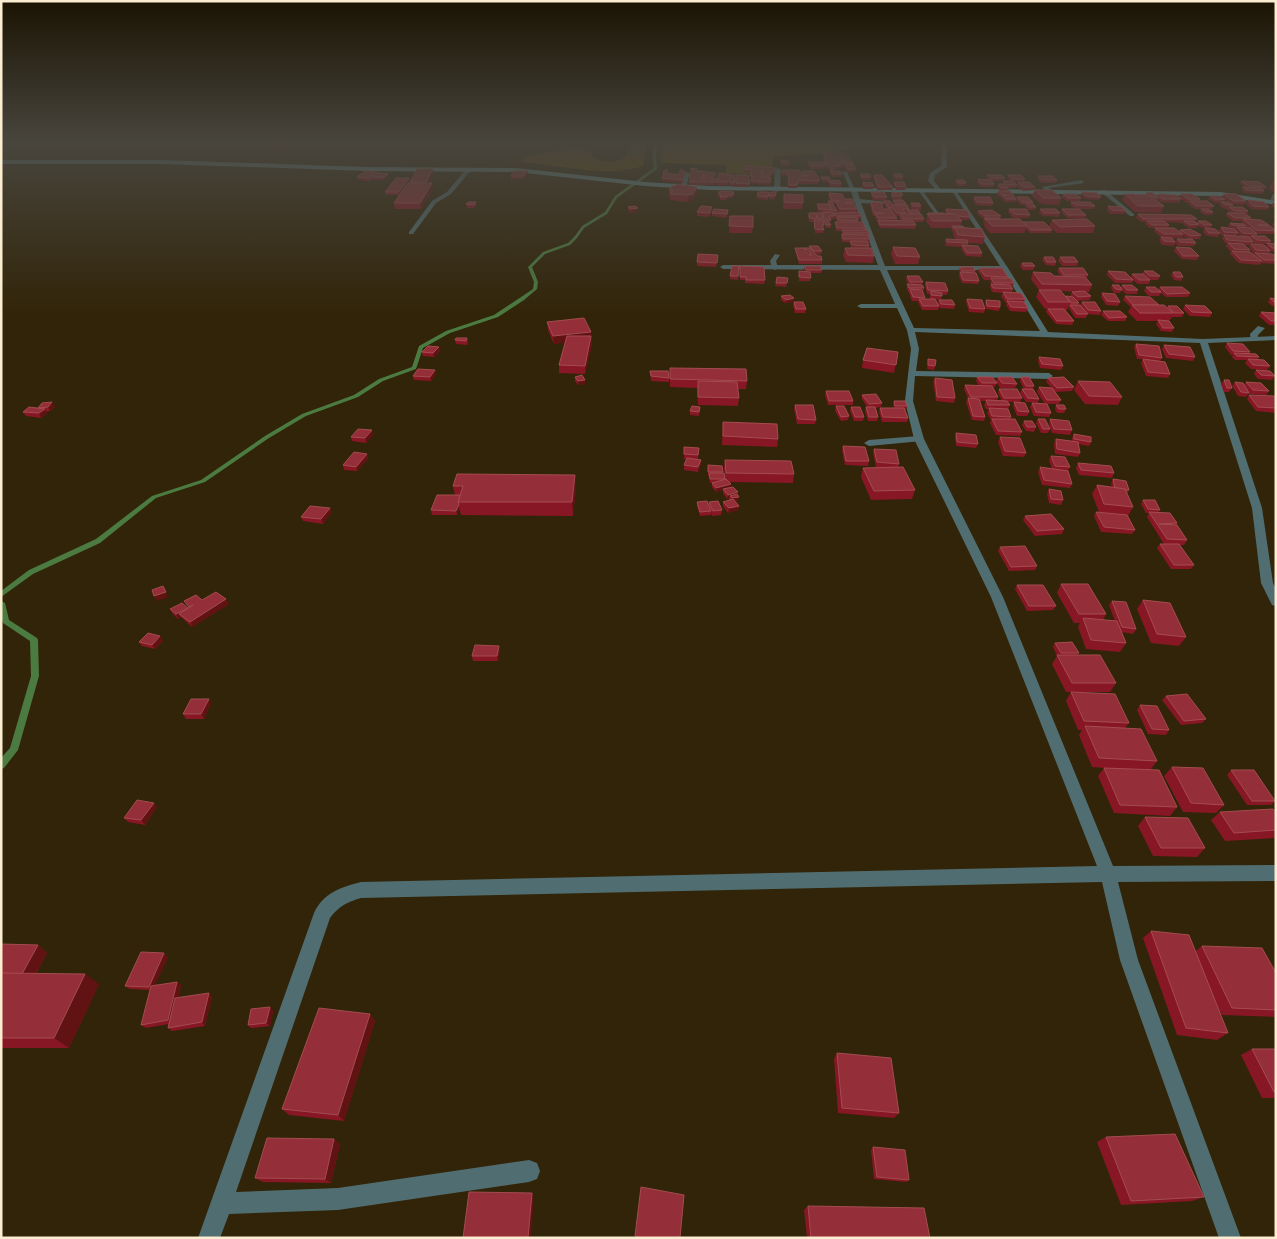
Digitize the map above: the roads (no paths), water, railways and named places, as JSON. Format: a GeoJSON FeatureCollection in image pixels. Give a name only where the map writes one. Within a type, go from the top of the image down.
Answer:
{"type":"FeatureCollection","features":[{"type":"Feature","properties":{"kind":"main road"},"geometry":{"type":"LineString","coordinates":[[1259,200],[1273,202]]}},
{"type":"Feature","properties":{"kind":"street"},"geometry":{"type":"LineString","coordinates":[[411,233],[438,200]]}},
{"type":"Feature","properties":{"kind":"street"},"geometry":{"type":"LineString","coordinates":[[857,200],[882,266],[910,330],[915,349],[910,373],[910,401],[919,439],[997,597],[1108,874],[1129,960],[1230,1238]]}},
{"type":"Feature","properties":{"kind":"street"},"geometry":{"type":"LineString","coordinates":[[874,200],[885,202]]}},
{"type":"Feature","properties":{"kind":"street"},"geometry":{"type":"LineString","coordinates":[[927,200],[938,214]]}},
{"type":"Feature","properties":{"kind":"street"},"geometry":{"type":"LineString","coordinates":[[961,200],[1045,334]]}},
{"type":"Feature","properties":{"kind":"street"},"geometry":{"type":"LineString","coordinates":[[1114,200],[1132,215]]}},
{"type":"Feature","properties":{"kind":"street"},"geometry":{"type":"LineString","coordinates":[[774,268],[773,261],[777,255]]}},
{"type":"Feature","properties":{"kind":"street"},"geometry":{"type":"LineString","coordinates":[[723,267],[882,266],[1005,268]]}},
{"type":"Feature","properties":{"kind":"street"},"geometry":{"type":"LineString","coordinates":[[861,306],[899,306]]}},
{"type":"Feature","properties":{"kind":"street"},"geometry":{"type":"LineString","coordinates":[[1254,339],[1254,334],[1262,328]]}},
{"type":"Feature","properties":{"kind":"street"},"geometry":{"type":"LineString","coordinates":[[910,330],[1203,341],[1276,338]]}},
{"type":"Feature","properties":{"kind":"street"},"geometry":{"type":"LineString","coordinates":[[1203,341],[1257,508],[1267,583],[1276,602]]}},
{"type":"Feature","properties":{"kind":"street"},"geometry":{"type":"LineString","coordinates":[[910,373],[1048,376]]}},
{"type":"Feature","properties":{"kind":"street"},"geometry":{"type":"LineString","coordinates":[[869,443],[919,439]]}},
{"type":"Feature","properties":{"kind":"street"},"geometry":{"type":"LineString","coordinates":[[209,1238],[323,913],[332,900],[342,895],[361,890],[1108,874],[1276,873]]}},
{"type":"Feature","properties":{"kind":"street"},"geometry":{"type":"LineString","coordinates":[[220,1203],[338,1199],[529,1171]]}},
{"type":"Feature","properties":{"kind":"waterway"},"geometry":{"type":"LineString","coordinates":[[1,595],[31,572],[98,541],[154,497],[203,481],[267,437],[304,415],[356,396],[381,380],[414,368],[421,347],[448,332],[496,316],[535,289],[536,282],[530,267],[544,253],[569,244],[583,227],[606,213],[614,200]]}},
{"type":"Feature","properties":{"kind":"waterway"},"geometry":{"type":"LineString","coordinates":[[1,603],[6,621],[34,640],[35,676],[14,750],[1,765]]}}]}
